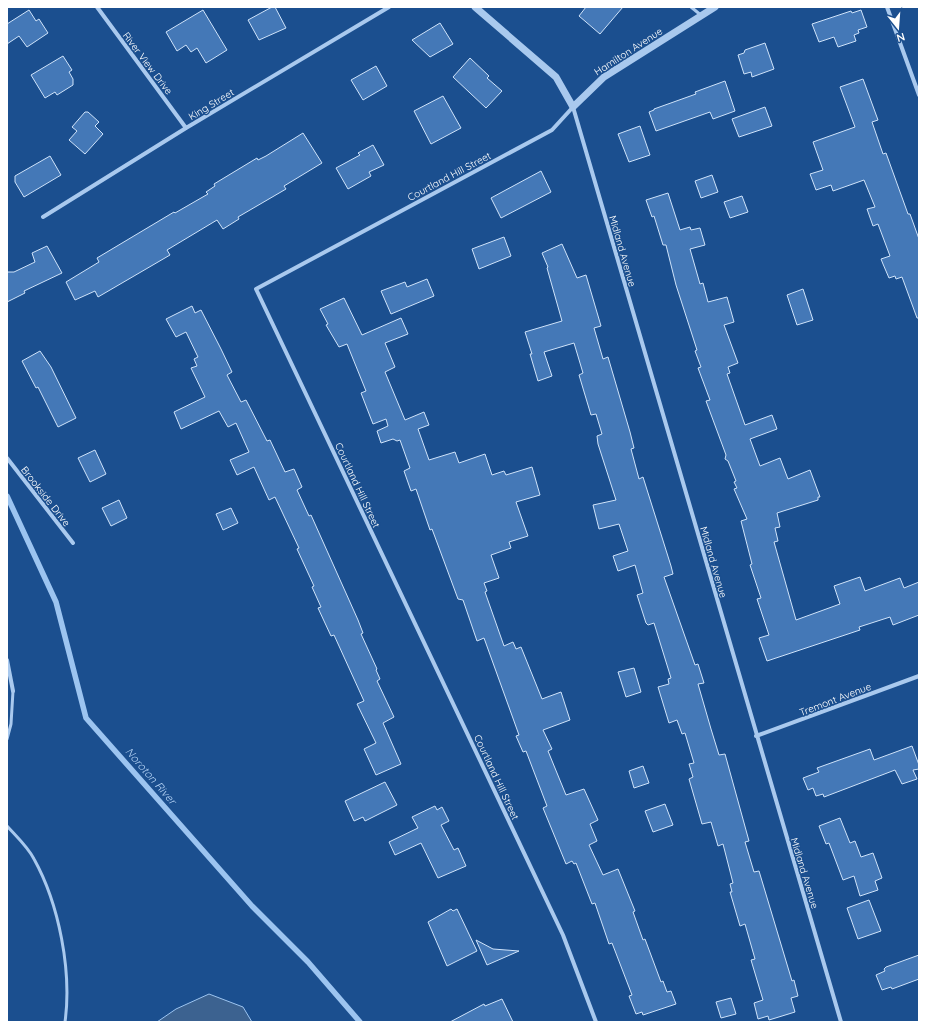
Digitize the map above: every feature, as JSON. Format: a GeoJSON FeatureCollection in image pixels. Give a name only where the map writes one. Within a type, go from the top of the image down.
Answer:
{"type":"FeatureCollection","features":[{"type":"Feature","properties":{"kind":"street","name":"River View Drive"},"geometry":{"type":"LineString","coordinates":[[97,7],[186,128]]}},
{"type":"Feature","properties":{"kind":"street","name":"King Street"},"geometry":{"type":"LineString","coordinates":[[43,217],[186,128],[389,7]]}},
{"type":"Feature","properties":{"kind":"street"},"geometry":{"type":"LineString","coordinates":[[475,7],[556,77],[573,106]]}},
{"type":"Feature","properties":{"kind":"street","name":"Hamilton Avenue"},"geometry":{"type":"LineString","coordinates":[[573,106],[604,77],[715,7]]}},
{"type":"Feature","properties":{"kind":"street"},"geometry":{"type":"LineString","coordinates":[[886,7],[919,95]]}},
{"type":"Feature","properties":{"kind":"street","name":"Midland Avenue"},"geometry":{"type":"LineString","coordinates":[[573,106],[756,736],[841,1022]]}},
{"type":"Feature","properties":{"kind":"street","name":"Courtland Hill Street"},"geometry":{"type":"LineString","coordinates":[[573,106],[552,130],[256,289],[563,935],[596,1022]]}},
{"type":"Feature","properties":{"kind":"street","name":"Brookside Drive"},"geometry":{"type":"LineString","coordinates":[[7,458],[72,543]]}},
{"type":"Feature","properties":{"kind":"street"},"geometry":{"type":"LineString","coordinates":[[7,660],[13,691]]}},
{"type":"Feature","properties":{"kind":"street","name":"Tremont Avenue"},"geometry":{"type":"LineString","coordinates":[[756,736],[919,676]]}},
{"type":"Feature","properties":{"kind":"lane"},"geometry":{"type":"LineString","coordinates":[[691,7],[702,16]]}},
{"type":"Feature","properties":{"kind":"lane"},"geometry":{"type":"LineString","coordinates":[[7,738],[11,724],[13,691]]}},
{"type":"Feature","properties":{"kind":"lane"},"geometry":{"type":"LineString","coordinates":[[7,826],[34,858],[56,911],[66,962],[64,1022]]}},
{"type":"Feature","properties":{"kind":"water"},"geometry":{"type":"Polygon","coordinates":[[[209,994],[243,1007],[252,1022],[157,1022],[176,1009],[209,994]]]}},
{"type":"Feature","properties":{"kind":"building"},"geometry":{"type":"Polygon","coordinates":[[[272,7],[275,7],[286,28],[259,40],[248,20],[272,7]]]}},
{"type":"Feature","properties":{"kind":"building"},"geometry":{"type":"Polygon","coordinates":[[[586,7],[623,7],[600,34],[579,16],[586,7]]]}},
{"type":"Feature","properties":{"kind":"building"},"geometry":{"type":"Polygon","coordinates":[[[29,10],[36,21],[39,19],[48,33],[27,47],[19,36],[7,44],[7,24],[29,10]]]}},
{"type":"Feature","properties":{"kind":"building"},"geometry":{"type":"Polygon","coordinates":[[[203,10],[227,50],[206,63],[197,48],[191,52],[186,45],[177,51],[166,32],[203,10]]]}},
{"type":"Feature","properties":{"kind":"building"},"geometry":{"type":"Polygon","coordinates":[[[861,10],[867,27],[858,30],[859,33],[854,35],[856,41],[838,47],[834,37],[819,42],[812,24],[851,11],[852,13],[861,10]]]}},
{"type":"Feature","properties":{"kind":"building"},"geometry":{"type":"Polygon","coordinates":[[[440,23],[453,44],[430,57],[412,40],[440,23]]]}},
{"type":"Feature","properties":{"kind":"building"},"geometry":{"type":"Polygon","coordinates":[[[765,43],[774,69],[752,77],[751,72],[744,74],[738,55],[744,53],[745,50],[765,43]]]}},
{"type":"Feature","properties":{"kind":"building"},"geometry":{"type":"Polygon","coordinates":[[[63,56],[72,70],[69,72],[73,79],[73,85],[57,95],[55,92],[45,98],[31,75],[63,56]]]}},
{"type":"Feature","properties":{"kind":"building"},"geometry":{"type":"Polygon","coordinates":[[[470,58],[489,76],[487,78],[502,91],[486,108],[453,77],[470,58]]]}},
{"type":"Feature","properties":{"kind":"building"},"geometry":{"type":"Polygon","coordinates":[[[376,66],[387,86],[363,100],[351,80],[376,66]]]}},
{"type":"Feature","properties":{"kind":"building"},"geometry":{"type":"Polygon","coordinates":[[[863,79],[878,120],[872,122],[883,154],[886,153],[908,214],[910,214],[919,239],[919,318],[917,318],[902,277],[896,279],[895,276],[889,278],[881,259],[890,256],[878,224],[873,226],[867,209],[875,207],[864,180],[833,191],[831,185],[816,190],[810,174],[823,170],[813,142],[855,127],[840,87],[863,79]]]}},
{"type":"Feature","properties":{"kind":"building"},"geometry":{"type":"Polygon","coordinates":[[[725,81],[735,111],[713,119],[710,112],[656,131],[649,112],[725,81]]]}},
{"type":"Feature","properties":{"kind":"building"},"geometry":{"type":"Polygon","coordinates":[[[443,96],[461,128],[431,144],[414,111],[443,96]]]}},
{"type":"Feature","properties":{"kind":"building"},"geometry":{"type":"Polygon","coordinates":[[[765,107],[772,126],[739,137],[732,119],[765,107]]]}},
{"type":"Feature","properties":{"kind":"building"},"geometry":{"type":"Polygon","coordinates":[[[85,112],[88,112],[99,122],[95,126],[103,134],[85,154],[69,140],[77,131],[72,127],[85,112]]]}},
{"type":"Feature","properties":{"kind":"building"},"geometry":{"type":"Polygon","coordinates":[[[640,126],[650,155],[629,162],[618,134],[640,126]]]}},
{"type":"Feature","properties":{"kind":"building"},"geometry":{"type":"Polygon","coordinates":[[[303,133],[322,163],[284,186],[286,189],[238,217],[239,219],[223,229],[217,220],[167,250],[170,255],[98,297],[95,291],[75,300],[66,282],[99,262],[97,258],[174,212],[175,213],[208,194],[206,192],[215,186],[214,184],[257,158],[258,160],[266,156],[303,133]]]}},
{"type":"Feature","properties":{"kind":"building"},"geometry":{"type":"Polygon","coordinates":[[[373,145],[384,165],[369,172],[371,176],[348,189],[336,168],[360,155],[358,153],[373,145]]]}},
{"type":"Feature","properties":{"kind":"building"},"geometry":{"type":"Polygon","coordinates":[[[50,156],[61,175],[24,197],[15,182],[15,176],[50,156]]]}},
{"type":"Feature","properties":{"kind":"building"},"geometry":{"type":"Polygon","coordinates":[[[541,171],[551,192],[501,218],[491,198],[541,171]]]}},
{"type":"Feature","properties":{"kind":"building"},"geometry":{"type":"Polygon","coordinates":[[[712,175],[718,192],[701,198],[695,181],[712,175]]]}},
{"type":"Feature","properties":{"kind":"building"},"geometry":{"type":"Polygon","coordinates":[[[668,193],[680,230],[690,227],[691,230],[700,228],[705,245],[690,249],[700,284],[703,283],[708,302],[727,297],[734,322],[724,325],[738,363],[728,367],[730,373],[727,374],[745,425],[772,415],[777,429],[750,439],[760,466],[780,458],[788,479],[810,470],[820,497],[818,497],[818,500],[777,513],[780,527],[775,528],[778,541],[774,542],[796,620],[840,604],[834,586],[860,577],[865,591],[900,578],[904,588],[919,582],[919,615],[893,625],[890,617],[859,627],[860,630],[767,661],[759,638],[769,635],[757,599],[761,598],[750,565],[752,564],[741,521],[747,519],[734,489],[737,488],[734,482],[736,481],[728,461],[725,459],[726,455],[706,401],[710,400],[698,368],[701,367],[695,351],[697,350],[676,285],[666,245],[663,245],[654,216],[652,217],[646,200],[668,193]]]}},
{"type":"Feature","properties":{"kind":"building"},"geometry":{"type":"Polygon","coordinates":[[[742,196],[748,212],[730,218],[724,202],[742,196]]]}},
{"type":"Feature","properties":{"kind":"building"},"geometry":{"type":"Polygon","coordinates":[[[504,237],[511,256],[479,269],[472,249],[504,237]]]}},
{"type":"Feature","properties":{"kind":"building"},"geometry":{"type":"Polygon","coordinates":[[[562,244],[577,278],[586,275],[601,326],[594,328],[603,359],[608,357],[630,432],[634,448],[631,449],[639,479],[643,477],[671,566],[673,574],[664,577],[695,665],[698,664],[704,683],[698,684],[719,755],[725,754],[749,841],[745,842],[754,872],[759,871],[792,981],[794,980],[798,996],[791,998],[795,1012],[769,1020],[768,1016],[758,1019],[754,1003],[763,1000],[751,960],[755,959],[745,924],[740,926],[730,892],[732,892],[730,884],[733,883],[723,844],[718,846],[711,822],[702,824],[689,779],[693,777],[689,764],[694,763],[685,733],[682,734],[677,720],[669,723],[658,687],[669,684],[668,679],[671,678],[654,623],[648,625],[646,623],[637,595],[643,593],[635,565],[618,571],[613,556],[628,551],[619,524],[599,529],[593,505],[616,500],[598,444],[597,436],[602,434],[596,414],[591,415],[579,375],[583,373],[574,343],[544,352],[552,376],[538,381],[530,354],[532,354],[525,332],[562,321],[547,268],[548,267],[542,253],[562,244]]]}},
{"type":"Feature","properties":{"kind":"building"},"geometry":{"type":"Polygon","coordinates":[[[47,246],[62,273],[24,291],[25,293],[7,302],[7,272],[14,272],[35,262],[32,253],[47,246]]]}},
{"type":"Feature","properties":{"kind":"building"},"geometry":{"type":"Polygon","coordinates":[[[427,279],[434,296],[391,314],[381,291],[405,282],[407,287],[427,279]]]}},
{"type":"Feature","properties":{"kind":"building"},"geometry":{"type":"Polygon","coordinates":[[[803,289],[813,320],[797,325],[787,295],[803,289]]]}},
{"type":"Feature","properties":{"kind":"building"},"geometry":{"type":"Polygon","coordinates":[[[344,298],[362,335],[401,318],[408,334],[385,343],[395,367],[385,372],[405,420],[424,412],[429,425],[418,429],[429,460],[455,452],[459,463],[485,454],[492,475],[504,471],[506,475],[532,467],[540,495],[516,502],[528,536],[509,542],[511,548],[491,555],[499,578],[484,583],[487,591],[485,592],[504,646],[513,642],[516,649],[521,647],[542,699],[561,692],[570,720],[543,730],[552,749],[548,751],[566,795],[584,789],[598,820],[590,824],[597,841],[589,845],[603,875],[618,869],[635,911],[633,912],[643,940],[645,939],[661,982],[663,981],[667,992],[671,991],[676,1004],[643,1015],[642,1012],[636,1014],[629,996],[632,995],[612,943],[609,944],[595,903],[592,904],[576,863],[574,864],[572,861],[566,864],[543,808],[547,806],[526,751],[523,752],[516,736],[519,735],[484,638],[477,641],[463,600],[458,599],[432,529],[430,530],[416,489],[411,491],[404,471],[410,468],[400,440],[397,441],[393,439],[381,443],[377,431],[388,426],[386,419],[373,424],[361,393],[366,391],[347,344],[339,347],[326,325],[328,324],[320,309],[344,298]]]}},
{"type":"Feature","properties":{"kind":"building"},"geometry":{"type":"Polygon","coordinates":[[[192,306],[195,313],[201,310],[221,349],[232,372],[227,375],[241,402],[246,400],[267,441],[270,440],[285,472],[294,469],[302,487],[297,490],[309,516],[311,515],[358,620],[363,633],[361,634],[377,669],[376,670],[380,679],[377,681],[394,717],[383,723],[401,764],[376,775],[364,749],[376,743],[357,704],[364,701],[334,635],[331,636],[318,608],[321,607],[312,587],[314,586],[297,549],[299,548],[275,497],[269,500],[254,467],[237,475],[230,460],[249,452],[236,423],[228,427],[219,411],[181,429],[174,412],[205,397],[191,368],[197,366],[194,359],[198,357],[186,332],[176,337],[166,319],[192,306]]]}},
{"type":"Feature","properties":{"kind":"building"},"geometry":{"type":"Polygon","coordinates":[[[40,351],[51,367],[76,418],[58,427],[38,387],[36,388],[22,361],[40,351]]]}},
{"type":"Feature","properties":{"kind":"building"},"geometry":{"type":"Polygon","coordinates":[[[95,450],[106,474],[90,482],[78,458],[95,450]]]}},
{"type":"Feature","properties":{"kind":"building"},"geometry":{"type":"Polygon","coordinates":[[[119,500],[127,518],[111,526],[102,508],[119,500]]]}},
{"type":"Feature","properties":{"kind":"building"},"geometry":{"type":"Polygon","coordinates":[[[231,508],[238,523],[223,530],[216,514],[231,508]]]}},
{"type":"Feature","properties":{"kind":"building"},"geometry":{"type":"Polygon","coordinates":[[[634,668],[641,692],[626,697],[618,672],[634,668]]]}},
{"type":"Feature","properties":{"kind":"building"},"geometry":{"type":"Polygon","coordinates":[[[912,746],[919,765],[919,769],[913,770],[917,779],[902,784],[895,770],[824,797],[823,794],[816,796],[813,788],[808,790],[803,778],[819,772],[817,768],[870,749],[874,760],[912,746]]]}},
{"type":"Feature","properties":{"kind":"building"},"geometry":{"type":"Polygon","coordinates":[[[643,766],[649,783],[634,788],[629,771],[643,766]]]}},
{"type":"Feature","properties":{"kind":"building"},"geometry":{"type":"Polygon","coordinates":[[[385,782],[397,805],[365,821],[363,817],[354,821],[345,801],[385,782]]]}},
{"type":"Feature","properties":{"kind":"building"},"geometry":{"type":"Polygon","coordinates":[[[665,804],[673,825],[653,832],[645,811],[665,804]]]}},
{"type":"Feature","properties":{"kind":"building"},"geometry":{"type":"Polygon","coordinates":[[[435,806],[437,810],[442,807],[449,821],[441,825],[454,850],[458,848],[466,866],[438,878],[421,843],[395,855],[389,842],[418,828],[412,817],[435,806]]]}},
{"type":"Feature","properties":{"kind":"building"},"geometry":{"type":"Polygon","coordinates":[[[840,818],[850,843],[855,841],[861,857],[873,853],[882,878],[875,881],[878,890],[860,896],[854,876],[843,880],[829,843],[826,844],[819,826],[840,818]]]}},
{"type":"Feature","properties":{"kind":"building"},"geometry":{"type":"Polygon","coordinates":[[[869,900],[881,931],[858,939],[847,908],[869,900]]]}},
{"type":"Feature","properties":{"kind":"building"},"geometry":{"type":"Polygon","coordinates":[[[451,909],[453,911],[457,909],[477,951],[447,966],[428,922],[451,909]]]}},
{"type":"Feature","properties":{"kind":"building"},"geometry":{"type":"Polygon","coordinates":[[[476,940],[493,949],[519,951],[487,965],[476,940]]]}},
{"type":"Feature","properties":{"kind":"building"},"geometry":{"type":"Polygon","coordinates":[[[919,955],[919,979],[892,989],[891,987],[882,990],[876,975],[885,971],[884,969],[886,967],[919,955]]]}},
{"type":"Feature","properties":{"kind":"building"},"geometry":{"type":"Polygon","coordinates":[[[731,998],[736,1014],[721,1018],[716,1002],[731,998]]]}},
{"type":"Feature","properties":{"kind":"building"},"geometry":{"type":"Polygon","coordinates":[[[502,999],[513,1022],[450,1022],[484,1004],[485,1006],[502,999]]]}},
{"type":"Feature","properties":{"kind":"waterway","name":"Noroton River"},"geometry":{"type":"LineString","coordinates":[[7,496],[56,602],[86,718],[252,906],[308,962],[360,1022]]}}]}
